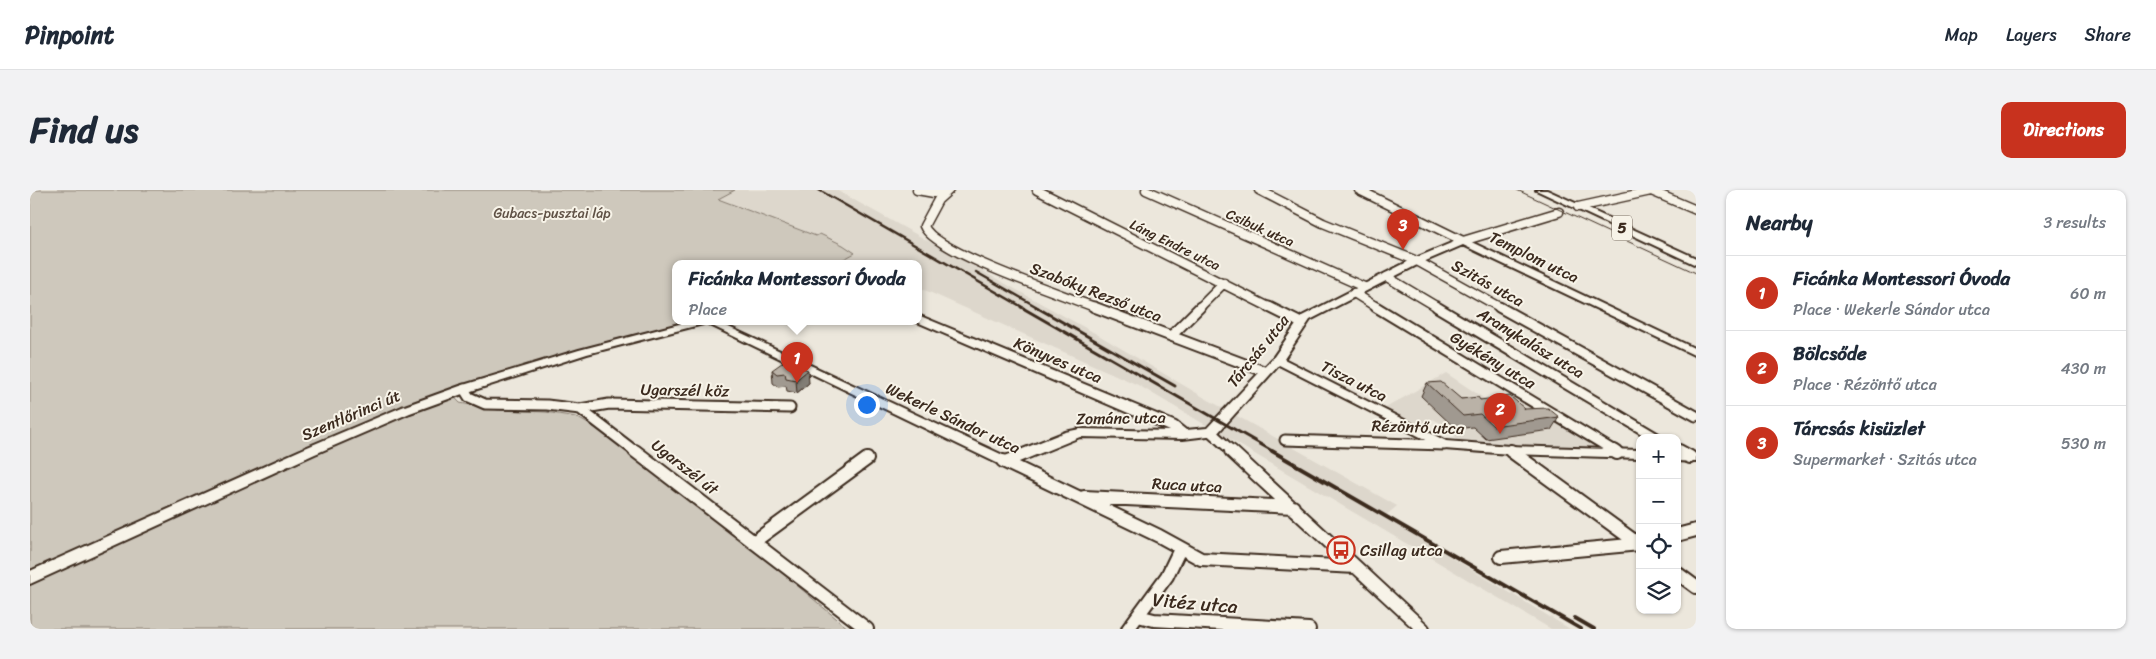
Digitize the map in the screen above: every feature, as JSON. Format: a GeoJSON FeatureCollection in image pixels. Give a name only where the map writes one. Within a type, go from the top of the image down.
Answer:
{"type":"FeatureCollection","features":[{"type":"Feature","properties":{"kind":"main road","name":"5"},"geometry":{"type":"LineString","coordinates":[[1540,190],[1696,262]]}},
{"type":"Feature","properties":{"kind":"main road","name":"Tárcsás utca"},"geometry":{"type":"LineString","coordinates":[[1211,432],[1277,360],[1306,318],[1416,261],[1463,241]]}},
{"type":"Feature","properties":{"kind":"main road","name":"Templom utca"},"geometry":{"type":"LineString","coordinates":[[1463,241],[1696,353]]}},
{"type":"Feature","properties":{"kind":"main road","name":"Könyves utca"},"geometry":{"type":"LineString","coordinates":[[922,320],[1171,425],[1183,435]]}},
{"type":"Feature","properties":{"kind":"main road","name":"Szentlőrinci út"},"geometry":{"type":"LineString","coordinates":[[30,578],[310,451],[406,410],[464,389],[583,352],[687,325]]}},
{"type":"Feature","properties":{"kind":"main road","name":"Wekerle Sándor utca"},"geometry":{"type":"LineString","coordinates":[[716,325],[1003,461]]}},
{"type":"Feature","properties":{"kind":"main road","name":"Tisza utca"},"geometry":{"type":"LineString","coordinates":[[1277,360],[1444,445]]}},
{"type":"Feature","properties":{"kind":"main road"},"geometry":{"type":"LineString","coordinates":[[1183,435],[1211,432]]}},
{"type":"Feature","properties":{"kind":"main road","name":"Zománc utca"},"geometry":{"type":"LineString","coordinates":[[1003,461],[1009,461],[1070,435],[1080,433],[1183,435]]}},
{"type":"Feature","properties":{"kind":"main road","name":"Rézöntő utca"},"geometry":{"type":"LineString","coordinates":[[1444,445],[1510,450],[1636,454]]}},
{"type":"Feature","properties":{"kind":"street"},"geometry":{"type":"LineString","coordinates":[[917,190],[934,193],[942,190]]}},
{"type":"Feature","properties":{"kind":"street","name":"Szabóky Rezső utca"},"geometry":{"type":"LineString","coordinates":[[949,190],[938,200],[924,226],[926,232],[951,249],[982,264],[1266,372]]}},
{"type":"Feature","properties":{"kind":"street","name":"Láng Endre utca"},"geometry":{"type":"LineString","coordinates":[[1037,190],[1301,323]]}},
{"type":"Feature","properties":{"kind":"street","name":"Csibuk utca"},"geometry":{"type":"LineString","coordinates":[[1146,190],[1364,287]]}},
{"type":"Feature","properties":{"kind":"street","name":"Szitás utca"},"geometry":{"type":"LineString","coordinates":[[1258,190],[1313,218],[1416,261],[1696,416]]}},
{"type":"Feature","properties":{"kind":"street","name":"Templom utca"},"geometry":{"type":"LineString","coordinates":[[1359,190],[1463,241]]}},
{"type":"Feature","properties":{"kind":"street"},"geometry":{"type":"LineString","coordinates":[[1578,207],[1650,191],[1696,210]]}},
{"type":"Feature","properties":{"kind":"street","name":"Tárcsás utca"},"geometry":{"type":"LineString","coordinates":[[1463,241],[1559,212]]}},
{"type":"Feature","properties":{"kind":"street","name":"Aranykalász utca"},"geometry":{"type":"LineString","coordinates":[[1387,276],[1650,434]]}},
{"type":"Feature","properties":{"kind":"street"},"geometry":{"type":"LineString","coordinates":[[1171,336],[1224,283]]}},
{"type":"Feature","properties":{"kind":"street","name":"Gyékény utca"},"geometry":{"type":"LineString","coordinates":[[1354,293],[1617,453]]}},
{"type":"Feature","properties":{"kind":"street"},"geometry":{"type":"LineString","coordinates":[[464,389],[469,397],[485,404],[547,405],[580,409]]}},
{"type":"Feature","properties":{"kind":"street","name":"Ugarszél köz"},"geometry":{"type":"LineString","coordinates":[[580,409],[609,404],[790,408]]}},
{"type":"Feature","properties":{"kind":"street","name":"Ugarszél út"},"geometry":{"type":"LineString","coordinates":[[580,409],[755,541],[866,629]]}},
{"type":"Feature","properties":{"kind":"street"},"geometry":{"type":"LineString","coordinates":[[1211,432],[1423,629]]}},
{"type":"Feature","properties":{"kind":"street","name":"Rézöntő utca"},"geometry":{"type":"LineString","coordinates":[[1286,440],[1444,445]]}},
{"type":"Feature","properties":{"kind":"street"},"geometry":{"type":"LineString","coordinates":[[1510,450],[1636,543]]}},
{"type":"Feature","properties":{"kind":"street"},"geometry":{"type":"LineString","coordinates":[[755,541],[867,459]]}},
{"type":"Feature","properties":{"kind":"street","name":"Wekerle Sándor utca"},"geometry":{"type":"LineString","coordinates":[[1003,461],[1159,536],[1180,549]]}},
{"type":"Feature","properties":{"kind":"street","name":"Ruca utca"},"geometry":{"type":"LineString","coordinates":[[1080,497],[1292,506]]}},
{"type":"Feature","properties":{"kind":"street"},"geometry":{"type":"LineString","coordinates":[[1681,534],[1696,530]]}},
{"type":"Feature","properties":{"kind":"street"},"geometry":{"type":"LineString","coordinates":[[1501,557],[1636,545]]}},
{"type":"Feature","properties":{"kind":"street"},"geometry":{"type":"LineString","coordinates":[[1128,629],[1167,576],[1180,549],[1201,559],[1356,568]]}},
{"type":"Feature","properties":{"kind":"street"},"geometry":{"type":"LineString","coordinates":[[1681,576],[1696,587]]}},
{"type":"Feature","properties":{"kind":"street","name":"Vitéz utca"},"geometry":{"type":"LineString","coordinates":[[1138,616],[1154,620],[1310,629]]}},
{"type":"Feature","properties":{"kind":"shaded area"},"geometry":{"type":"Polygon","coordinates":[[[735,190],[836,190],[1100,336],[1205,398],[1397,506],[1384,517],[1570,629],[1551,629],[1138,385],[922,289],[922,260],[842,260],[854,253],[820,234],[816,236],[717,199],[735,190]]]}},
{"type":"Feature","properties":{"kind":"shaded area"},"geometry":{"type":"Polygon","coordinates":[[[1446,373],[1491,403],[1513,395],[1598,448],[1459,441],[1444,425],[1433,419],[1422,429],[1384,409],[1446,373]]]}},
{"type":"Feature","properties":{"kind":"green space","name":"Gubacs-pusztai láp"},"geometry":{"type":"Polygon","coordinates":[[[30,190],[735,190],[718,199],[816,236],[820,234],[855,253],[842,260],[672,260],[672,325],[676,325],[586,347],[448,390],[460,403],[498,410],[546,412],[576,417],[638,452],[849,629],[30,629],[30,190]]]}},
{"type":"Feature","properties":{"kind":"building"},"geometry":{"type":"Polygon","coordinates":[[[786,360],[803,364],[803,368],[808,370],[796,380],[786,378],[785,373],[777,374],[772,370],[786,360]]]}},
{"type":"Feature","properties":{"kind":"building"},"geometry":{"type":"Polygon","coordinates":[[[1441,382],[1461,399],[1478,397],[1480,400],[1510,396],[1525,409],[1548,408],[1559,417],[1493,426],[1480,414],[1463,416],[1427,383],[1441,382]]]}},
{"type":"Feature","properties":{"kind":"tram line"},"geometry":{"type":"LineString","coordinates":[[1517,190],[1696,273]]}},
{"type":"Feature","properties":{"kind":"railway"},"geometry":{"type":"LineString","coordinates":[[819,190],[1024,308]]}},
{"type":"Feature","properties":{"kind":"railway"},"geometry":{"type":"LineString","coordinates":[[976,272],[1039,308]]}},
{"type":"Feature","properties":{"kind":"railway"},"geometry":{"type":"LineString","coordinates":[[1021,307],[1274,452]]}},
{"type":"Feature","properties":{"kind":"railway"},"geometry":{"type":"LineString","coordinates":[[1036,307],[1175,386]]}},
{"type":"Feature","properties":{"kind":"railway"},"geometry":{"type":"LineString","coordinates":[[1272,451],[1581,629]]}},
{"type":"Feature","properties":{"kind":"railway"},"geometry":{"type":"LineString","coordinates":[[1575,618],[1594,629]]}},
{"type":"Feature","properties":{"kind":"place","name":"Tárcsás kisüzlet"},"geometry":{"type":"Point","coordinates":[1403,250]}},
{"type":"Feature","properties":{"kind":"place","name":"Ficánka Montessori Óvoda"},"geometry":{"type":"Point","coordinates":[797,383]}},
{"type":"Feature","properties":{"kind":"place","name":"Bölcsőde"},"geometry":{"type":"Point","coordinates":[1500,434]}},
{"type":"Feature","properties":{"kind":"place","name":"Csillag utca"},"geometry":{"type":"Point","coordinates":[1341,550]}}]}
